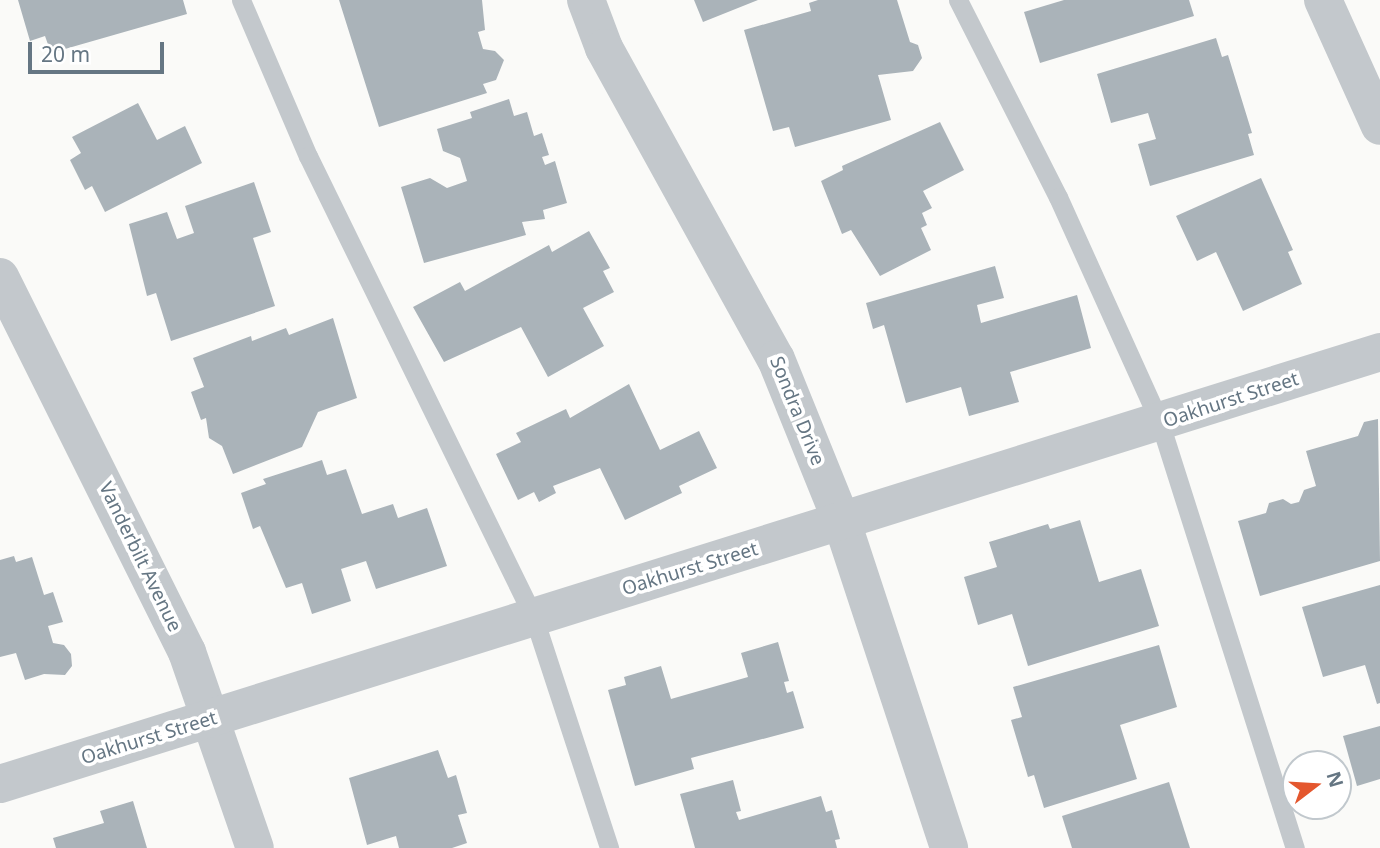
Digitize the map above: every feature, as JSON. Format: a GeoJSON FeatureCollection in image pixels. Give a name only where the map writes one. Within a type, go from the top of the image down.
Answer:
{"type":"FeatureCollection","features":[{"type":"Feature","properties":{"kind":"street","name":"Sondra Drive"},"geometry":{"type":"LineString","coordinates":[[586,0],[604,48],[776,359],[842,522],[948,848]]}},
{"type":"Feature","properties":{"kind":"street"},"geometry":{"type":"LineString","coordinates":[[1323,0],[1380,126]]}},
{"type":"Feature","properties":{"kind":"street","name":"Vanderbilt Avenue"},"geometry":{"type":"LineString","coordinates":[[0,277],[161,596],[214,718],[255,848]]}},
{"type":"Feature","properties":{"kind":"street","name":"Oakhurst Street"},"geometry":{"type":"LineString","coordinates":[[0,784],[1380,352]]}},
{"type":"Feature","properties":{"kind":"lane"},"geometry":{"type":"LineString","coordinates":[[241,0],[308,156],[534,618],[609,848]]}},
{"type":"Feature","properties":{"kind":"lane"},"geometry":{"type":"LineString","coordinates":[[958,0],[1058,197],[1160,423],[1295,848]]}},
{"type":"Feature","properties":{"kind":"building"},"geometry":{"type":"Polygon","coordinates":[[[18,0],[183,0],[187,14],[51,53],[45,36],[30,41],[18,0]]]}},
{"type":"Feature","properties":{"kind":"building"},"geometry":{"type":"Polygon","coordinates":[[[339,0],[482,0],[485,30],[478,32],[483,49],[495,51],[504,60],[496,80],[483,84],[487,93],[379,127],[339,0]]]}},
{"type":"Feature","properties":{"kind":"building"},"geometry":{"type":"Polygon","coordinates":[[[694,0],[758,0],[703,22],[694,0]]]}},
{"type":"Feature","properties":{"kind":"building"},"geometry":{"type":"Polygon","coordinates":[[[818,0],[897,0],[910,42],[918,45],[922,58],[913,71],[878,75],[891,120],[795,147],[789,127],[773,131],[744,30],[811,11],[809,3],[818,0]]]}},
{"type":"Feature","properties":{"kind":"building"},"geometry":{"type":"Polygon","coordinates":[[[1064,0],[1189,0],[1194,16],[1040,63],[1024,12],[1064,0]]]}},
{"type":"Feature","properties":{"kind":"building"},"geometry":{"type":"Polygon","coordinates":[[[1216,38],[1222,57],[1228,55],[1252,133],[1248,134],[1254,155],[1150,186],[1138,144],[1156,139],[1148,113],[1111,123],[1097,74],[1216,38]]]}},
{"type":"Feature","properties":{"kind":"building"},"geometry":{"type":"Polygon","coordinates":[[[509,99],[514,116],[527,112],[534,136],[542,133],[549,155],[542,157],[545,165],[555,161],[567,203],[543,210],[545,219],[522,222],[526,235],[424,263],[401,187],[430,178],[447,188],[467,181],[460,158],[443,151],[437,129],[472,118],[470,112],[509,99]]]}},
{"type":"Feature","properties":{"kind":"building"},"geometry":{"type":"Polygon","coordinates":[[[138,103],[157,140],[185,126],[202,163],[105,212],[92,186],[85,190],[70,160],[81,153],[72,137],[138,103]]]}},
{"type":"Feature","properties":{"kind":"building"},"geometry":{"type":"Polygon","coordinates":[[[940,122],[964,170],[923,191],[932,208],[922,213],[927,225],[921,228],[931,250],[880,276],[851,230],[842,234],[821,181],[843,170],[842,166],[940,122]]]}},
{"type":"Feature","properties":{"kind":"building"},"geometry":{"type":"Polygon","coordinates":[[[1261,178],[1293,250],[1288,252],[1302,284],[1243,311],[1216,252],[1197,261],[1176,216],[1261,178]]]}},
{"type":"Feature","properties":{"kind":"building"},"geometry":{"type":"Polygon","coordinates":[[[254,182],[271,232],[253,238],[275,306],[171,341],[156,293],[147,296],[129,224],[167,212],[177,239],[194,233],[185,206],[254,182]]]}},
{"type":"Feature","properties":{"kind":"building"},"geometry":{"type":"Polygon","coordinates":[[[589,231],[610,268],[603,271],[614,292],[583,308],[604,346],[548,377],[521,327],[444,362],[413,307],[460,282],[465,291],[549,245],[552,252],[589,231]]]}},
{"type":"Feature","properties":{"kind":"building"},"geometry":{"type":"Polygon","coordinates":[[[995,266],[1004,298],[977,305],[981,323],[1077,295],[1091,348],[1010,372],[1019,402],[969,416],[961,387],[906,403],[884,325],[873,329],[866,303],[995,266]]]}},
{"type":"Feature","properties":{"kind":"building"},"geometry":{"type":"Polygon","coordinates":[[[333,318],[357,398],[318,412],[302,447],[233,474],[222,446],[209,438],[206,418],[201,420],[191,392],[204,387],[193,358],[251,336],[252,341],[286,328],[289,335],[333,318]]]}},
{"type":"Feature","properties":{"kind":"building"},"geometry":{"type":"Polygon","coordinates":[[[629,384],[660,450],[699,431],[717,468],[679,486],[682,493],[625,520],[600,468],[553,486],[556,493],[539,502],[534,492],[518,500],[496,454],[521,442],[516,433],[566,409],[570,418],[629,384]]]}},
{"type":"Feature","properties":{"kind":"building"},"geometry":{"type":"Polygon","coordinates":[[[1378,419],[1380,561],[1260,596],[1238,521],[1266,513],[1269,503],[1283,499],[1291,504],[1299,502],[1304,490],[1316,486],[1306,451],[1358,436],[1364,422],[1378,419]]]}},
{"type":"Feature","properties":{"kind":"building"},"geometry":{"type":"Polygon","coordinates":[[[322,460],[327,475],[346,469],[362,514],[393,504],[398,518],[427,508],[447,566],[376,589],[366,561],[341,569],[351,601],[312,614],[302,583],[286,588],[260,526],[253,529],[241,493],[266,484],[263,479],[322,460]]]}},
{"type":"Feature","properties":{"kind":"building"},"geometry":{"type":"Polygon","coordinates":[[[1080,520],[1099,582],[1141,569],[1159,626],[1028,666],[1012,614],[978,625],[964,577],[997,567],[989,542],[1048,524],[1050,529],[1080,520]]]}},
{"type":"Feature","properties":{"kind":"building"},"geometry":{"type":"Polygon","coordinates":[[[14,556],[16,562],[32,557],[44,595],[53,592],[63,622],[48,626],[53,643],[64,645],[71,654],[72,666],[65,675],[44,674],[25,680],[16,653],[0,657],[0,560],[14,556]]]}},
{"type":"Feature","properties":{"kind":"building"},"geometry":{"type":"Polygon","coordinates":[[[1380,585],[1380,703],[1377,704],[1365,665],[1323,677],[1302,607],[1380,585]]]}},
{"type":"Feature","properties":{"kind":"building"},"geometry":{"type":"Polygon","coordinates":[[[778,642],[789,681],[784,682],[787,693],[793,691],[804,728],[691,758],[694,769],[635,786],[608,690],[626,685],[624,677],[661,666],[671,699],[748,677],[741,653],[778,642]]]}},
{"type":"Feature","properties":{"kind":"building"},"geometry":{"type":"Polygon","coordinates":[[[1159,645],[1177,707],[1120,725],[1137,779],[1044,808],[1034,775],[1028,777],[1011,720],[1022,717],[1013,687],[1159,645]]]}},
{"type":"Feature","properties":{"kind":"building"},"geometry":{"type":"Polygon","coordinates":[[[1380,726],[1380,779],[1357,786],[1352,768],[1352,750],[1347,750],[1343,736],[1380,726]]]}},
{"type":"Feature","properties":{"kind":"building"},"geometry":{"type":"Polygon","coordinates":[[[438,750],[448,778],[456,775],[467,813],[458,815],[467,843],[452,848],[399,848],[396,836],[367,845],[349,778],[438,750]]]}},
{"type":"Feature","properties":{"kind":"building"},"geometry":{"type":"Polygon","coordinates":[[[733,780],[741,811],[736,812],[739,820],[821,796],[826,812],[832,810],[840,839],[835,840],[837,848],[695,848],[680,794],[733,780]]]}},
{"type":"Feature","properties":{"kind":"building"},"geometry":{"type":"Polygon","coordinates":[[[1169,782],[1190,848],[1072,848],[1062,816],[1169,782]]]}},
{"type":"Feature","properties":{"kind":"building"},"geometry":{"type":"Polygon","coordinates":[[[133,801],[147,848],[56,848],[53,838],[104,823],[100,811],[133,801]]]}}]}
